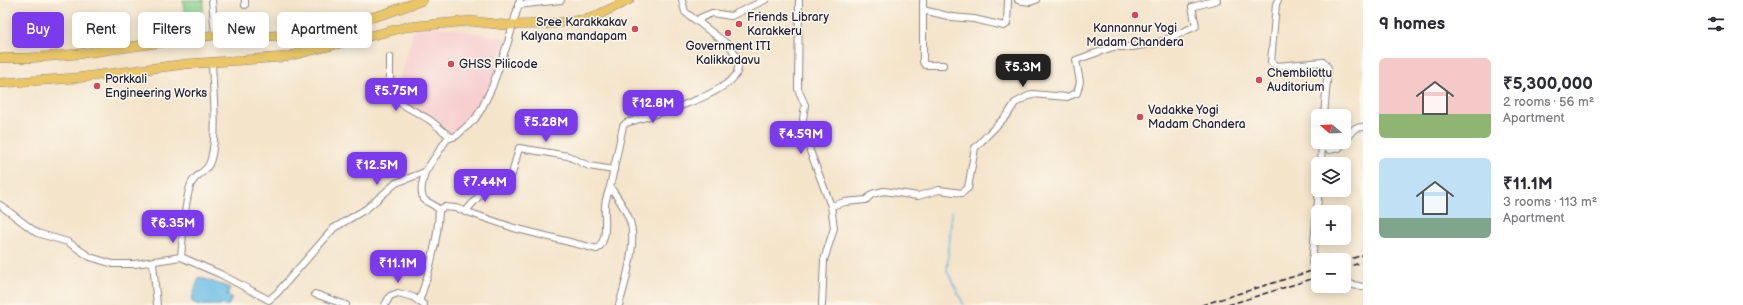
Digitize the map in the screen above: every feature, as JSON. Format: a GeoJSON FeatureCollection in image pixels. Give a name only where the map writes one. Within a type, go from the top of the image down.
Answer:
{"type":"FeatureCollection","features":[{"type":"Feature","properties":{"kind":"highway"},"geometry":{"type":"LineString","coordinates":[[269,36],[319,33],[380,16],[423,0]]}},
{"type":"Feature","properties":{"kind":"highway"},"geometry":{"type":"LineString","coordinates":[[0,83],[44,81],[146,68],[284,57],[406,27],[470,21],[512,25],[549,24],[588,19],[629,0]]}},
{"type":"Feature","properties":{"kind":"highway"},"geometry":{"type":"LineString","coordinates":[[0,58],[29,58],[78,54],[213,35]]}},
{"type":"Feature","properties":{"kind":"street"},"geometry":{"type":"LineString","coordinates":[[212,0],[213,12]]}},
{"type":"Feature","properties":{"kind":"street"},"geometry":{"type":"LineString","coordinates":[[385,305],[390,296],[398,293],[413,297],[422,303],[438,225],[439,210],[436,206],[424,200],[421,194],[425,172],[447,139],[456,136],[475,118],[482,108],[508,42],[519,2],[561,0]]}},
{"type":"Feature","properties":{"kind":"street"},"geometry":{"type":"LineString","coordinates":[[439,210],[449,207],[514,228],[597,249],[603,242],[606,219],[605,202],[614,170],[621,130],[626,123],[678,108],[720,88],[736,75],[739,62],[731,47],[700,22],[689,16],[685,12],[682,0]]}},
{"type":"Feature","properties":{"kind":"street"},"geometry":{"type":"LineString","coordinates":[[700,22],[700,18],[712,13],[731,16],[765,0]]}},
{"type":"Feature","properties":{"kind":"street"},"geometry":{"type":"LineString","coordinates":[[798,0],[798,88],[805,105],[803,119],[810,151],[831,206],[834,228],[824,260],[822,305]]}},
{"type":"Feature","properties":{"kind":"street"},"geometry":{"type":"LineString","coordinates":[[923,0],[923,62],[925,66],[943,65]]}},
{"type":"Feature","properties":{"kind":"street"},"geometry":{"type":"LineString","coordinates":[[923,10],[952,17],[974,19],[1004,26],[1007,24],[1009,19],[1008,0]]}},
{"type":"Feature","properties":{"kind":"street"},"geometry":{"type":"LineString","coordinates":[[1018,0],[1030,2],[1036,0]]}},
{"type":"Feature","properties":{"kind":"street"},"geometry":{"type":"LineString","coordinates":[[831,206],[845,202],[866,200],[872,194],[884,191],[918,196],[939,190],[962,192],[968,188],[975,148],[1008,114],[1015,103],[1032,94],[1067,97],[1077,93],[1080,82],[1076,60],[1113,47],[1132,47],[1161,42],[1196,26],[1191,0]]}},
{"type":"Feature","properties":{"kind":"street"},"geometry":{"type":"LineString","coordinates":[[1192,7],[1217,0]]}},
{"type":"Feature","properties":{"kind":"street"},"geometry":{"type":"LineString","coordinates":[[1278,0],[1276,4],[1271,62],[1276,66],[1324,62],[1328,68],[1325,109]]}},
{"type":"Feature","properties":{"kind":"street"},"geometry":{"type":"LineString","coordinates":[[390,57],[390,92],[393,97],[400,104],[432,122],[451,137]]}},
{"type":"Feature","properties":{"kind":"street"},"geometry":{"type":"LineString","coordinates":[[181,257],[189,190],[193,179],[206,171],[212,157],[214,134],[212,63]]}},
{"type":"Feature","properties":{"kind":"street"},"geometry":{"type":"LineString","coordinates":[[1351,133],[1355,128],[1363,127]]}},
{"type":"Feature","properties":{"kind":"street"},"geometry":{"type":"LineString","coordinates":[[465,212],[487,187],[505,183],[512,174],[519,148],[568,156],[589,166],[614,170]]}},
{"type":"Feature","properties":{"kind":"street"},"geometry":{"type":"LineString","coordinates":[[0,205],[37,233],[68,242],[90,257],[113,264],[153,263],[181,257],[220,274],[267,302],[277,293],[334,228],[366,209],[396,183],[425,172]]}},
{"type":"Feature","properties":{"kind":"street"},"geometry":{"type":"LineString","coordinates":[[610,187],[630,220],[632,232],[627,279],[619,305]]}},
{"type":"Feature","properties":{"kind":"street"},"geometry":{"type":"LineString","coordinates":[[1313,253],[1317,197]]}},
{"type":"Feature","properties":{"kind":"street"},"geometry":{"type":"LineString","coordinates":[[153,263],[156,305]]}},
{"type":"Feature","properties":{"kind":"street"},"geometry":{"type":"LineString","coordinates":[[1351,284],[1363,287]]}},
{"type":"Feature","properties":{"kind":"street"},"geometry":{"type":"LineString","coordinates":[[315,294],[346,305]]}},
{"type":"Feature","properties":{"kind":"shaded area","name":"GHSS Pilicode"},"geometry":{"type":"Polygon","coordinates":[[[416,23],[506,38],[486,97],[475,117],[456,134],[451,135],[441,123],[405,104],[395,95],[416,23]]]}},
{"type":"Feature","properties":{"kind":"green space"},"geometry":{"type":"Polygon","coordinates":[[[183,0],[204,0],[203,12],[184,12],[183,0]]]}},
{"type":"Feature","properties":{"kind":"water"},"geometry":{"type":"Polygon","coordinates":[[[199,277],[230,288],[227,295],[232,297],[229,305],[199,305],[191,301],[199,277]]]}},
{"type":"Feature","properties":{"kind":"waterway"},"geometry":{"type":"LineString","coordinates":[[952,212],[947,271],[964,305]]}},
{"type":"Feature","properties":{"kind":"railway"},"geometry":{"type":"LineString","coordinates":[[1351,259],[1363,255]]}},
{"type":"Feature","properties":{"kind":"railway"},"geometry":{"type":"LineString","coordinates":[[1351,266],[1363,262]]}},
{"type":"Feature","properties":{"kind":"railway"},"geometry":{"type":"LineString","coordinates":[[1202,305],[1311,271]]}},
{"type":"Feature","properties":{"kind":"railway"},"geometry":{"type":"LineString","coordinates":[[1228,305],[1311,279]]}},
{"type":"Feature","properties":{"kind":"place","name":"Kannannur Yogi Madam Chandera"},"geometry":{"type":"Point","coordinates":[1135,15]}},
{"type":"Feature","properties":{"kind":"place","name":"Friends Library Karakkeru"},"geometry":{"type":"Point","coordinates":[739,24]}},
{"type":"Feature","properties":{"kind":"place","name":"Sree Karakkakav Kalyana mandapam"},"geometry":{"type":"Point","coordinates":[635,29]}},
{"type":"Feature","properties":{"kind":"place","name":"Government ITI Kalikkadavu"},"geometry":{"type":"Point","coordinates":[728,33]}},
{"type":"Feature","properties":{"kind":"place","name":"GHSS Pilicode"},"geometry":{"type":"Point","coordinates":[451,64]}},
{"type":"Feature","properties":{"kind":"place","name":"Chembilottu Auditorium"},"geometry":{"type":"Point","coordinates":[1259,80]}},
{"type":"Feature","properties":{"kind":"place","name":"Porkkali Engineering Works"},"geometry":{"type":"Point","coordinates":[97,86]}},
{"type":"Feature","properties":{"kind":"place","name":"Vadakke Yogi Madam Chandera"},"geometry":{"type":"Point","coordinates":[1140,117]}}]}
